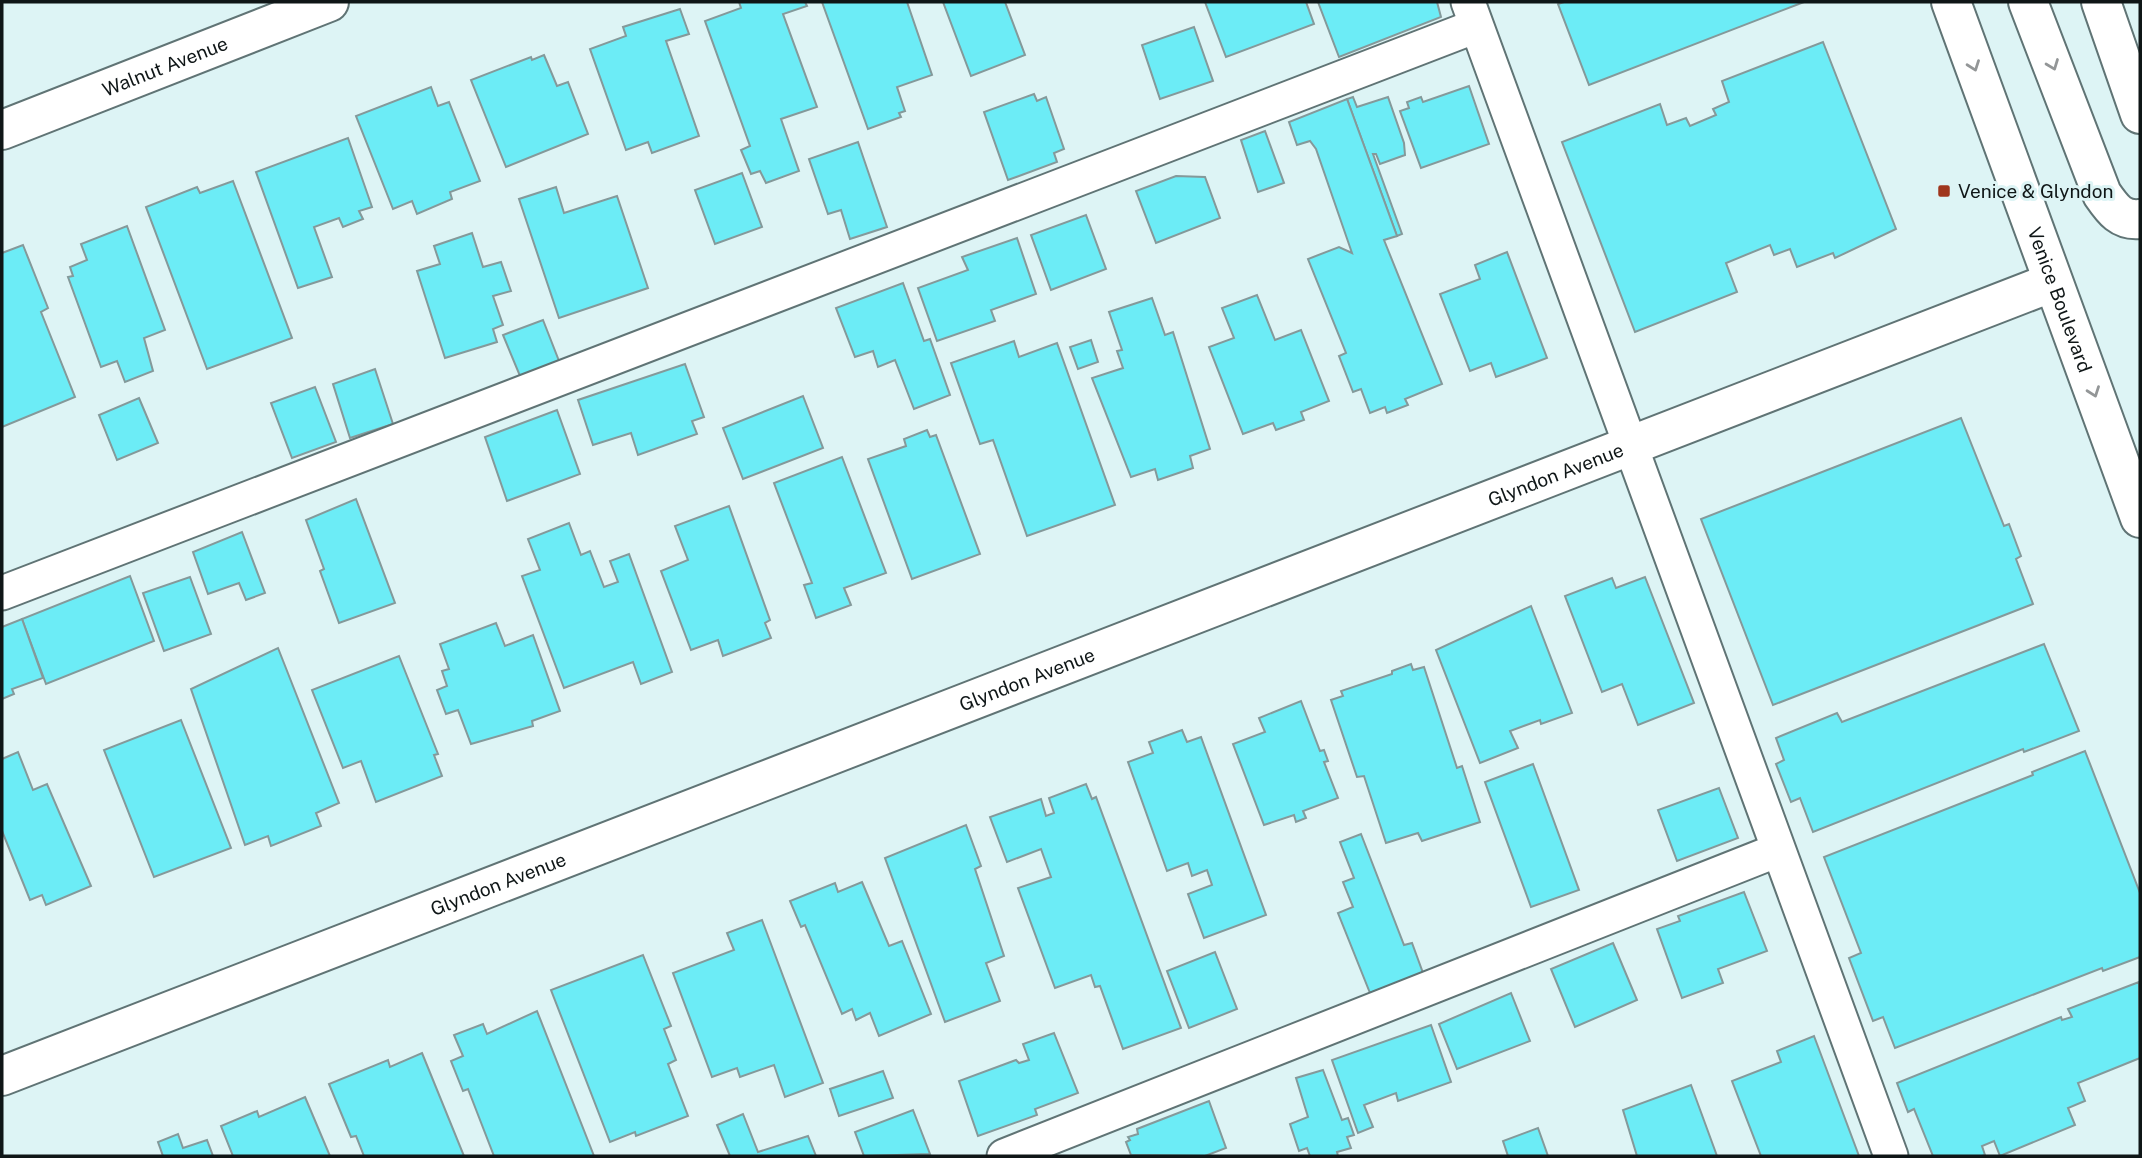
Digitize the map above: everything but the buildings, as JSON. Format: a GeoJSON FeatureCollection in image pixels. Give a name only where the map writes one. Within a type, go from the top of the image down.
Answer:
{"type":"FeatureCollection","features":[{"type":"Feature","properties":{"kind":"street","name":"Walnut Avenue"},"geometry":{"type":"LineString","coordinates":[[2,130],[329,2]]}},
{"type":"Feature","properties":{"kind":"street","name":"Venice Boulevard"},"geometry":{"type":"LineString","coordinates":[[1951,2],[2140,518]]}},
{"type":"Feature","properties":{"kind":"street"},"geometry":{"type":"LineString","coordinates":[[2028,2],[2102,194],[2114,211],[2129,220],[2140,219]]}},
{"type":"Feature","properties":{"kind":"street"},"geometry":{"type":"LineString","coordinates":[[2101,2],[2140,114]]}},
{"type":"Feature","properties":{"kind":"street","name":"Glyndon Avenue"},"geometry":{"type":"LineString","coordinates":[[2,1076],[2053,282]]}},
{"type":"Feature","properties":{"kind":"lane"},"geometry":{"type":"LineString","coordinates":[[2,593],[1472,14],[1891,1156]]}},
{"type":"Feature","properties":{"kind":"lane"},"geometry":{"type":"LineString","coordinates":[[1004,1156],[1777,850]]}},
{"type":"Feature","properties":{"kind":"place","name":"Venice & Glyndon"},"geometry":{"type":"Point","coordinates":[1944,191]}}]}
